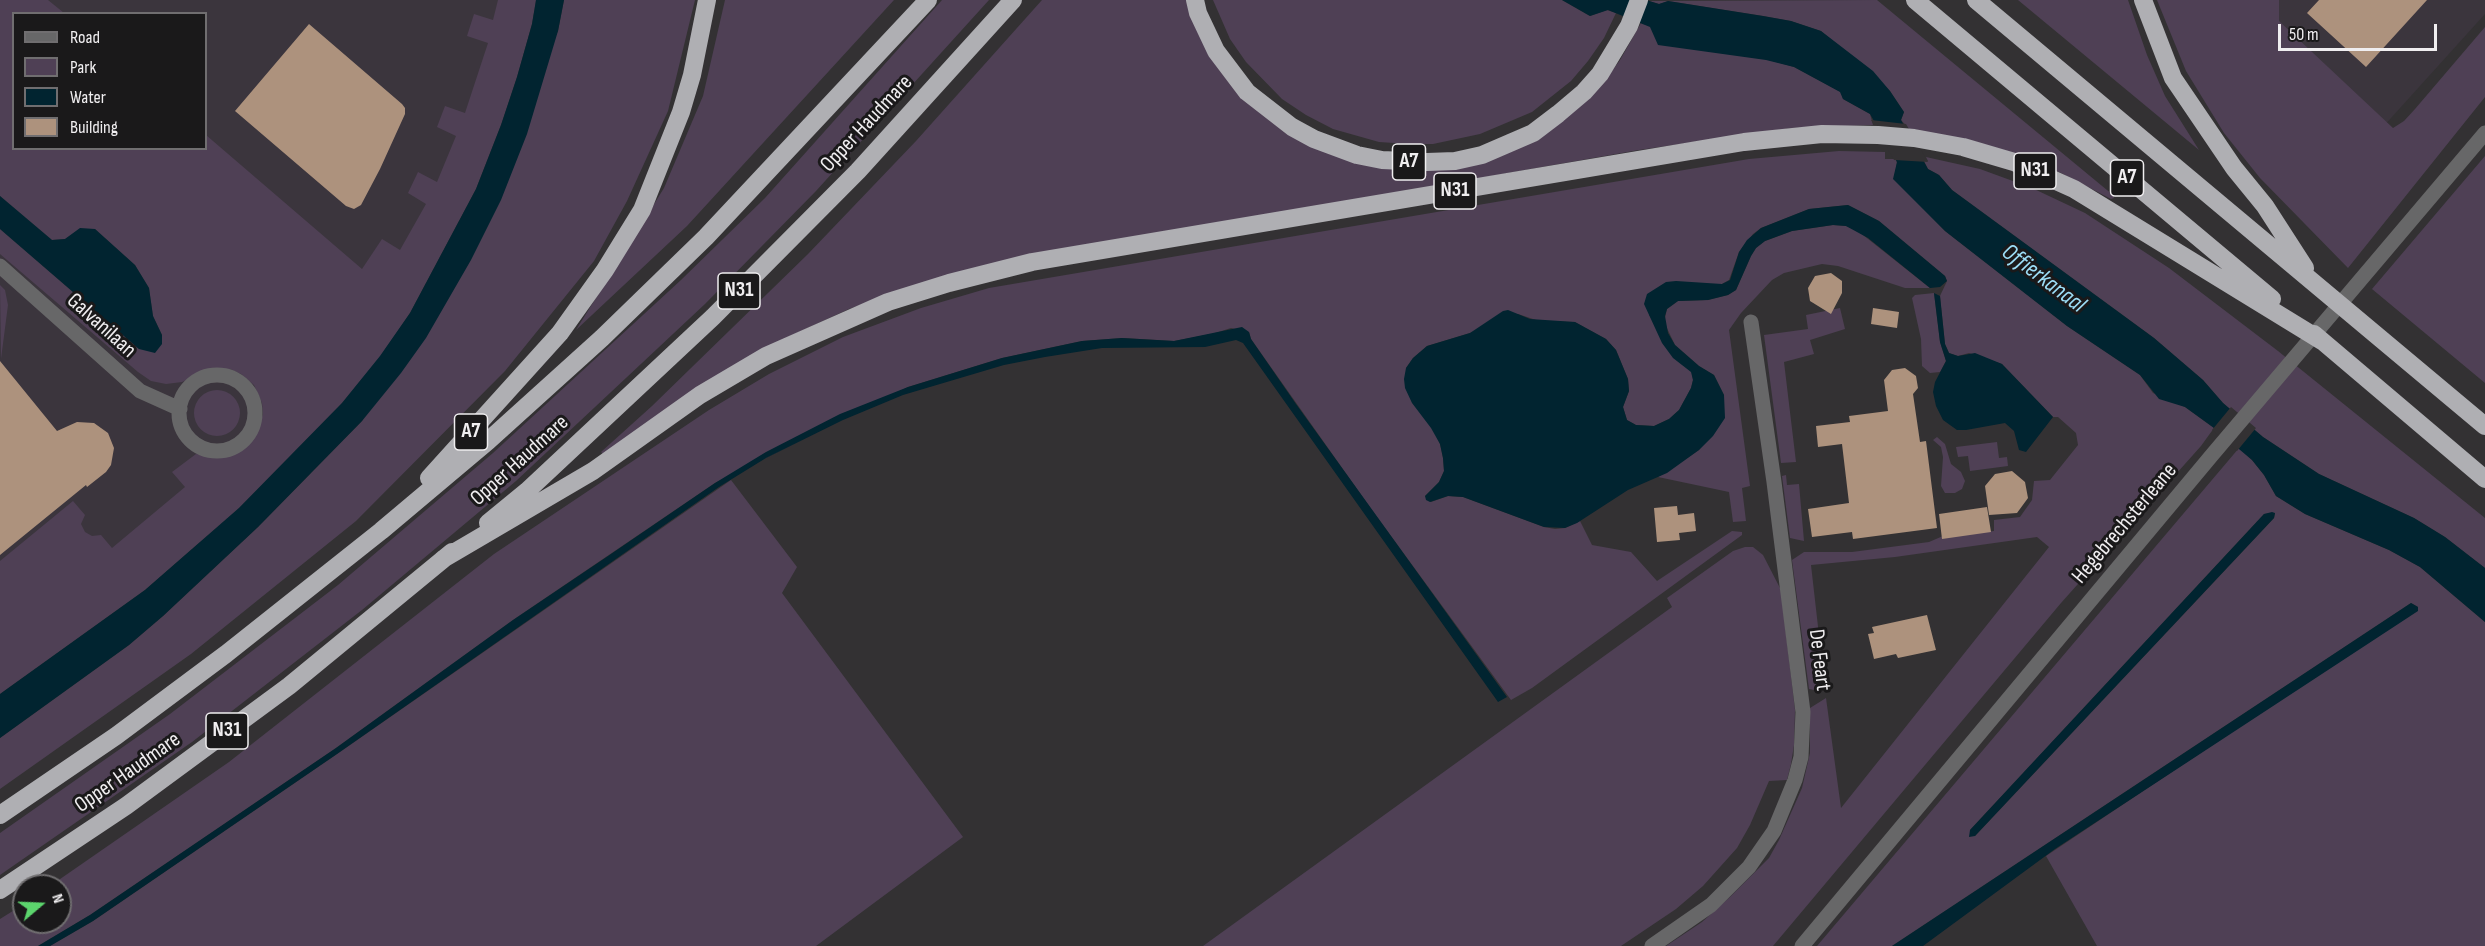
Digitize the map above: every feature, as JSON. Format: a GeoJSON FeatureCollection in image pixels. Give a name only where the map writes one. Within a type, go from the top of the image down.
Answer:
{"type":"FeatureCollection","features":[{"type":"Feature","properties":{"kind":"highway","name":"A7"},"geometry":{"type":"LineString","coordinates":[[381,531],[560,333],[606,270],[642,210],[677,122],[692,75],[707,0]]}},
{"type":"Feature","properties":{"kind":"highway","name":"Opper Haudmare"},"geometry":{"type":"LineString","coordinates":[[0,815],[116,736],[226,654],[381,531],[488,441],[602,338],[705,237],[928,0]]}},
{"type":"Feature","properties":{"kind":"highway","name":"Opper Haudmare"},"geometry":{"type":"LineString","coordinates":[[0,890],[126,806],[289,686],[527,491],[713,316],[858,171],[1012,0]]}},
{"type":"Feature","properties":{"kind":"highway","name":"A7"},"geometry":{"type":"LineString","coordinates":[[1195,0],[1198,13],[1216,51],[1247,92],[1271,111],[1300,131],[1335,148],[1357,155],[1403,162],[1464,159],[1498,149],[1533,133],[1584,92],[1600,74],[1629,26],[1639,0]]}},
{"type":"Feature","properties":{"kind":"highway","name":"A7"},"geometry":{"type":"LineString","coordinates":[[1915,0],[2485,479]]}},
{"type":"Feature","properties":{"kind":"highway","name":"A7"},"geometry":{"type":"LineString","coordinates":[[1976,0],[2485,426]]}},
{"type":"Feature","properties":{"kind":"highway","name":"A7"},"geometry":{"type":"LineString","coordinates":[[2143,0],[2173,78],[2234,168],[2265,206],[2315,285]]}},
{"type":"Feature","properties":{"kind":"highway","name":"N31"},"geometry":{"type":"LineString","coordinates":[[443,559],[593,471],[700,395],[766,356],[888,302],[949,283],[1032,262],[1732,144],[1822,134],[1878,135],[1914,138],[1964,147],[2014,162],[2074,189],[2322,341]]}},
{"type":"Feature","properties":{"kind":"street","name":"Hegebrechsterleane"},"geometry":{"type":"LineString","coordinates":[[1802,946],[2212,455],[2485,133]]}},
{"type":"Feature","properties":{"kind":"street","name":"Galvanilaan"},"geometry":{"type":"LineString","coordinates":[[0,266],[140,391],[180,409]]}},
{"type":"Feature","properties":{"kind":"street","name":"De Feart"},"geometry":{"type":"LineString","coordinates":[[1652,946],[1711,905],[1749,867],[1774,831],[1795,780],[1801,757],[1803,712],[1751,322]]}},
{"type":"Feature","properties":{"kind":"street"},"geometry":{"type":"LineString","coordinates":[[221,375],[235,379],[247,388],[254,401],[256,416],[251,430],[242,442],[229,449],[214,451],[200,447],[188,437],[181,424],[180,409],[184,395],[193,383],[206,376],[221,375]]}},
{"type":"Feature","properties":{"kind":"shaded area"},"geometry":{"type":"Polygon","coordinates":[[[0,0],[540,0],[350,429],[0,694],[0,0]]]}},
{"type":"Feature","properties":{"kind":"shaded area"},"geometry":{"type":"Polygon","coordinates":[[[2206,0],[2485,0],[2485,14],[2326,190],[2206,0]]]}},
{"type":"Feature","properties":{"kind":"green space"},"geometry":{"type":"Polygon","coordinates":[[[0,0],[48,0],[63,12],[12,12],[12,150],[207,150],[207,136],[362,269],[382,239],[400,250],[426,204],[408,193],[418,172],[437,182],[456,136],[437,127],[445,106],[465,113],[488,43],[467,36],[474,14],[493,20],[498,0],[536,0],[532,24],[517,77],[476,189],[410,313],[380,357],[342,403],[239,508],[145,590],[0,694],[0,561],[73,501],[85,515],[81,524],[85,532],[92,536],[101,535],[112,548],[185,487],[172,472],[196,454],[223,457],[242,450],[256,435],[263,414],[262,403],[254,385],[241,374],[230,369],[210,369],[182,382],[166,384],[151,381],[138,372],[0,254],[0,229],[139,349],[162,335],[153,316],[149,288],[135,265],[95,229],[80,229],[65,239],[52,240],[0,196],[0,0]]]}},
{"type":"Feature","properties":{"kind":"green space"},"geometry":{"type":"Polygon","coordinates":[[[564,0],[695,0],[668,111],[627,201],[594,261],[505,371],[356,521],[191,654],[0,789],[0,738],[129,645],[163,616],[258,527],[362,421],[558,31],[564,0]]]}},
{"type":"Feature","properties":{"kind":"green space"},"geometry":{"type":"Polygon","coordinates":[[[725,0],[894,0],[687,226],[576,330],[664,188],[703,96],[725,0]]]}},
{"type":"Feature","properties":{"kind":"green space"},"geometry":{"type":"Polygon","coordinates":[[[942,0],[989,0],[816,191],[705,304],[516,481],[362,610],[192,742],[0,875],[0,833],[170,714],[338,585],[493,453],[681,280],[765,198],[942,0]]]}},
{"type":"Feature","properties":{"kind":"green space"},"geometry":{"type":"Polygon","coordinates":[[[1042,0],[1186,0],[1195,24],[1304,141],[1464,165],[1604,82],[1620,60],[1641,23],[1794,67],[1841,92],[1843,99],[1870,114],[1873,125],[1792,128],[1639,150],[910,287],[849,309],[786,338],[603,454],[601,452],[652,406],[808,254],[916,141],[1042,0]]]}},
{"type":"Feature","properties":{"kind":"green space"},"geometry":{"type":"Polygon","coordinates":[[[1213,0],[1562,0],[1590,16],[1607,10],[1616,13],[1604,38],[1588,61],[1571,81],[1532,112],[1480,134],[1433,144],[1409,144],[1379,142],[1333,129],[1282,99],[1246,62],[1230,39],[1213,0]]]}},
{"type":"Feature","properties":{"kind":"green space"},"geometry":{"type":"Polygon","coordinates":[[[1877,0],[2114,198],[2111,199],[2061,173],[2009,152],[1975,142],[1909,129],[1901,120],[1904,112],[1890,91],[1821,31],[1791,21],[1763,16],[1668,1],[1659,4],[1649,1],[1877,0]]]}},
{"type":"Feature","properties":{"kind":"green space"},"geometry":{"type":"Polygon","coordinates":[[[2018,0],[2128,0],[2147,55],[2165,96],[2199,150],[2018,0]]]}},
{"type":"Feature","properties":{"kind":"green space"},"geometry":{"type":"Polygon","coordinates":[[[2157,0],[2279,0],[2279,21],[2393,128],[2404,121],[2415,109],[2485,27],[2485,97],[2348,268],[2260,178],[2224,133],[2186,71],[2157,0]]]}},
{"type":"Feature","properties":{"kind":"green space"},"geometry":{"type":"Polygon","coordinates":[[[1839,151],[1885,152],[1885,159],[1896,159],[1894,179],[1945,231],[2067,326],[2140,375],[2153,393],[2185,407],[2214,428],[2201,446],[2061,603],[1773,946],[1666,946],[1702,922],[1769,858],[1802,788],[1810,753],[1810,708],[1826,698],[1841,808],[2049,547],[2037,537],[1895,557],[1811,565],[1825,688],[1814,690],[1809,689],[1792,560],[1804,552],[1852,552],[1929,542],[1943,536],[1994,531],[1994,520],[2020,517],[2032,500],[2034,481],[2050,480],[2078,445],[2076,433],[2058,417],[2053,417],[2002,364],[1969,353],[1958,356],[1949,353],[1945,344],[1940,296],[1947,281],[1945,276],[1879,221],[1848,205],[1809,209],[1761,228],[1753,234],[1739,252],[1729,280],[1722,284],[1705,284],[1649,315],[1692,372],[1693,380],[1679,410],[1669,419],[1654,426],[1636,425],[1627,420],[1623,407],[1629,391],[1628,379],[1616,350],[1606,339],[1575,322],[1539,321],[1518,314],[1470,333],[1427,346],[1413,358],[1406,368],[1440,444],[1443,458],[1444,471],[1439,482],[1425,496],[1431,502],[1448,496],[1463,497],[1555,529],[1565,528],[1580,521],[1592,545],[1631,552],[1657,581],[1732,531],[1742,532],[1742,535],[1532,688],[1511,700],[1369,506],[1251,339],[1249,332],[1231,328],[1174,341],[1122,338],[1082,341],[1002,358],[908,387],[715,483],[513,620],[336,748],[72,926],[72,874],[67,874],[229,762],[494,554],[709,410],[769,374],[843,337],[921,308],[989,288],[1749,159],[1839,151]]]}},
{"type":"Feature","properties":{"kind":"green space"},"geometry":{"type":"Polygon","coordinates":[[[2485,156],[2485,383],[2372,289],[2485,156]]]}},
{"type":"Feature","properties":{"kind":"green space"},"geometry":{"type":"Polygon","coordinates":[[[1926,157],[1980,169],[2032,188],[2085,213],[2169,268],[2278,351],[2485,518],[2485,568],[2445,537],[2414,518],[2319,474],[2263,437],[2223,403],[2203,380],[2154,338],[1952,190],[1939,175],[1928,169],[1924,161],[1928,161],[1926,157]]]}},
{"type":"Feature","properties":{"kind":"green space"},"geometry":{"type":"Polygon","coordinates":[[[1833,225],[1846,226],[1858,231],[1930,288],[1905,288],[1838,266],[1822,264],[1784,273],[1772,280],[1741,313],[1729,330],[1750,486],[1742,488],[1746,521],[1733,522],[1729,492],[1658,477],[1699,450],[1724,395],[1714,375],[1699,366],[1675,345],[1664,322],[1667,309],[1678,301],[1708,300],[1728,295],[1736,290],[1751,256],[1756,248],[1765,241],[1792,231],[1833,225]]]}},
{"type":"Feature","properties":{"kind":"green space"},"geometry":{"type":"Polygon","coordinates":[[[0,285],[5,290],[8,305],[1,359],[0,285]]]}},
{"type":"Feature","properties":{"kind":"green space"},"geometry":{"type":"Polygon","coordinates":[[[1934,293],[1940,342],[1946,361],[1940,372],[1930,373],[1922,366],[1921,339],[1912,298],[1915,295],[1934,293]]]}},
{"type":"Feature","properties":{"kind":"green space"},"geometry":{"type":"Polygon","coordinates":[[[1840,308],[1845,329],[1810,340],[1814,354],[1784,362],[1796,462],[1781,463],[1764,335],[1808,329],[1806,315],[1840,308]]]}},
{"type":"Feature","properties":{"kind":"green space"},"geometry":{"type":"Polygon","coordinates":[[[217,390],[233,397],[240,413],[233,429],[217,436],[201,429],[194,413],[201,397],[217,390]]]}},
{"type":"Feature","properties":{"kind":"green space"},"geometry":{"type":"Polygon","coordinates":[[[1937,437],[1945,444],[1951,464],[1961,472],[1965,481],[1962,489],[1955,493],[1945,493],[1941,486],[1943,457],[1941,447],[1933,440],[1937,437]]]}},
{"type":"Feature","properties":{"kind":"green space"},"geometry":{"type":"Polygon","coordinates":[[[1997,442],[1999,458],[2007,457],[2008,466],[1970,471],[1968,456],[1958,457],[1956,447],[1997,442]]]}},
{"type":"Feature","properties":{"kind":"green space"},"geometry":{"type":"Polygon","coordinates":[[[2239,448],[2264,475],[2276,496],[2305,514],[2389,550],[2420,567],[2485,622],[2485,946],[2097,946],[2046,856],[2418,607],[2411,603],[1892,946],[1817,946],[2239,448]],[[2275,513],[2264,514],[1970,830],[1975,836],[2274,518],[2275,513]]]}},
{"type":"Feature","properties":{"kind":"green space"},"geometry":{"type":"Polygon","coordinates":[[[1786,475],[1787,485],[1799,484],[1804,541],[1790,538],[1782,476],[1786,475]]]}},
{"type":"Feature","properties":{"kind":"green space"},"geometry":{"type":"Polygon","coordinates":[[[731,480],[797,567],[782,593],[963,837],[816,946],[50,946],[93,921],[731,480]]]}},
{"type":"Feature","properties":{"kind":"green space"},"geometry":{"type":"Polygon","coordinates":[[[1753,547],[1763,555],[1781,590],[1795,710],[1791,764],[1787,780],[1769,781],[1750,825],[1737,848],[1703,886],[1676,909],[1621,946],[1203,946],[1672,607],[1667,598],[1733,551],[1753,547]]]}},
{"type":"Feature","properties":{"kind":"green space"},"geometry":{"type":"Polygon","coordinates":[[[12,912],[12,934],[58,934],[38,946],[0,946],[0,919],[12,912]]]}},
{"type":"Feature","properties":{"kind":"water"},"geometry":{"type":"Polygon","coordinates":[[[536,0],[564,0],[558,31],[527,134],[501,200],[471,260],[426,338],[401,373],[362,421],[258,527],[163,616],[129,645],[0,738],[0,694],[145,590],[239,508],[342,403],[380,356],[410,313],[476,189],[517,77],[532,24],[536,0]]]}},
{"type":"Feature","properties":{"kind":"water","name":"Offierkanaal"},"geometry":{"type":"Polygon","coordinates":[[[1562,0],[1646,0],[1659,4],[1668,1],[1791,21],[1821,31],[1873,71],[1890,91],[1904,112],[1901,120],[1928,169],[1939,175],[1952,190],[2154,338],[2203,380],[2223,403],[2263,437],[2319,474],[2414,518],[2445,537],[2485,568],[2485,622],[2420,567],[2389,550],[2305,514],[2276,496],[2252,460],[2214,428],[2185,407],[2159,399],[2140,375],[2067,326],[1945,231],[1893,179],[1897,162],[1870,114],[1843,99],[1840,92],[1794,67],[1766,60],[1658,45],[1650,27],[1608,10],[1590,16],[1562,0]]]}},
{"type":"Feature","properties":{"kind":"water"},"geometry":{"type":"Polygon","coordinates":[[[0,196],[52,240],[65,239],[80,228],[95,229],[135,265],[149,288],[153,316],[162,335],[162,344],[155,353],[139,349],[0,229],[0,196]]]}},
{"type":"Feature","properties":{"kind":"water"},"geometry":{"type":"Polygon","coordinates":[[[1848,205],[1879,221],[1945,276],[1947,281],[1940,287],[1930,288],[1868,238],[1846,226],[1833,225],[1792,231],[1765,241],[1756,248],[1751,256],[1736,290],[1728,295],[1708,300],[1678,301],[1667,309],[1665,316],[1668,333],[1675,345],[1699,366],[1714,375],[1724,395],[1725,418],[1713,436],[1699,450],[1667,473],[1628,490],[1577,523],[1565,528],[1544,527],[1463,497],[1448,496],[1430,502],[1426,500],[1425,496],[1439,482],[1444,471],[1443,458],[1440,444],[1412,403],[1405,388],[1404,379],[1406,368],[1413,358],[1427,346],[1470,333],[1508,310],[1530,319],[1575,322],[1606,339],[1616,350],[1628,379],[1629,391],[1623,407],[1627,420],[1636,425],[1654,426],[1669,419],[1679,410],[1693,380],[1691,372],[1673,358],[1662,343],[1644,304],[1647,294],[1666,282],[1722,284],[1730,280],[1739,252],[1747,240],[1761,228],[1809,209],[1848,205]]]}},
{"type":"Feature","properties":{"kind":"water"},"geometry":{"type":"Polygon","coordinates":[[[1934,293],[1940,296],[1945,344],[1949,353],[1958,356],[1975,353],[2002,364],[2053,417],[2026,452],[2019,450],[2014,431],[2005,423],[1957,430],[1943,420],[1936,406],[1933,392],[1935,382],[1946,361],[1940,342],[1934,293]]]}},
{"type":"Feature","properties":{"kind":"water"},"geometry":{"type":"Polygon","coordinates":[[[1242,327],[1249,332],[1251,339],[1296,404],[1507,697],[1498,702],[1243,343],[1236,340],[1205,347],[1102,348],[1045,357],[1004,365],[903,395],[843,420],[766,458],[719,487],[337,754],[72,933],[72,926],[336,748],[513,620],[715,483],[766,452],[840,414],[908,387],[1002,358],[1082,341],[1122,338],[1174,341],[1242,327]]]}},
{"type":"Feature","properties":{"kind":"water"},"geometry":{"type":"Polygon","coordinates":[[[2275,513],[2274,518],[1975,836],[1969,837],[1970,830],[2264,514],[2275,513]]]}},
{"type":"Feature","properties":{"kind":"water"},"geometry":{"type":"Polygon","coordinates":[[[2411,603],[2418,607],[2418,611],[2055,849],[1923,946],[1892,946],[2411,603]]]}},
{"type":"Feature","properties":{"kind":"water"},"geometry":{"type":"Polygon","coordinates":[[[58,934],[71,934],[50,946],[38,946],[58,934]]]}},
{"type":"Feature","properties":{"kind":"pier"},"geometry":{"type":"Polygon","coordinates":[[[1871,120],[1906,124],[1928,162],[1894,160],[1871,120]]]}},
{"type":"Feature","properties":{"kind":"pier"},"geometry":{"type":"Polygon","coordinates":[[[2231,407],[2256,428],[2237,451],[2212,430],[2231,407]]]}},
{"type":"Feature","properties":{"kind":"building"},"geometry":{"type":"Polygon","coordinates":[[[2319,0],[2427,0],[2366,67],[2307,13],[2319,0]]]}},
{"type":"Feature","properties":{"kind":"building"},"geometry":{"type":"Polygon","coordinates":[[[309,24],[405,108],[405,114],[380,169],[361,205],[354,209],[346,206],[235,111],[309,24]]]}},
{"type":"Feature","properties":{"kind":"building"},"geometry":{"type":"Polygon","coordinates":[[[1831,273],[1842,281],[1842,293],[1831,314],[1810,301],[1808,288],[1815,276],[1831,273]]]}},
{"type":"Feature","properties":{"kind":"building"},"geometry":{"type":"Polygon","coordinates":[[[1873,308],[1899,312],[1897,328],[1871,324],[1873,308]]]}},
{"type":"Feature","properties":{"kind":"building"},"geometry":{"type":"Polygon","coordinates":[[[0,361],[57,431],[77,422],[94,423],[108,433],[114,448],[111,465],[106,472],[87,487],[86,485],[0,555],[0,361]]]}},
{"type":"Feature","properties":{"kind":"building"},"geometry":{"type":"Polygon","coordinates":[[[1905,368],[1916,376],[1918,388],[1913,394],[1920,442],[1926,441],[1937,528],[1853,539],[1852,532],[1812,537],[1808,509],[1849,503],[1842,444],[1818,447],[1816,426],[1850,422],[1849,416],[1888,411],[1884,380],[1892,370],[1905,368]]]}},
{"type":"Feature","properties":{"kind":"building"},"geometry":{"type":"Polygon","coordinates":[[[2012,471],[2025,482],[2028,498],[2017,513],[1989,515],[1985,486],[1995,474],[2012,471]]]}},
{"type":"Feature","properties":{"kind":"building"},"geometry":{"type":"Polygon","coordinates":[[[1677,506],[1678,515],[1694,513],[1696,531],[1679,533],[1680,540],[1657,542],[1654,508],[1677,506]]]}},
{"type":"Feature","properties":{"kind":"building"},"geometry":{"type":"Polygon","coordinates":[[[1987,507],[1991,532],[1942,539],[1939,514],[1987,507]]]}},
{"type":"Feature","properties":{"kind":"building"},"geometry":{"type":"Polygon","coordinates":[[[1927,615],[1936,650],[1898,658],[1896,654],[1874,659],[1868,634],[1874,633],[1872,627],[1927,615]]]}}]}
